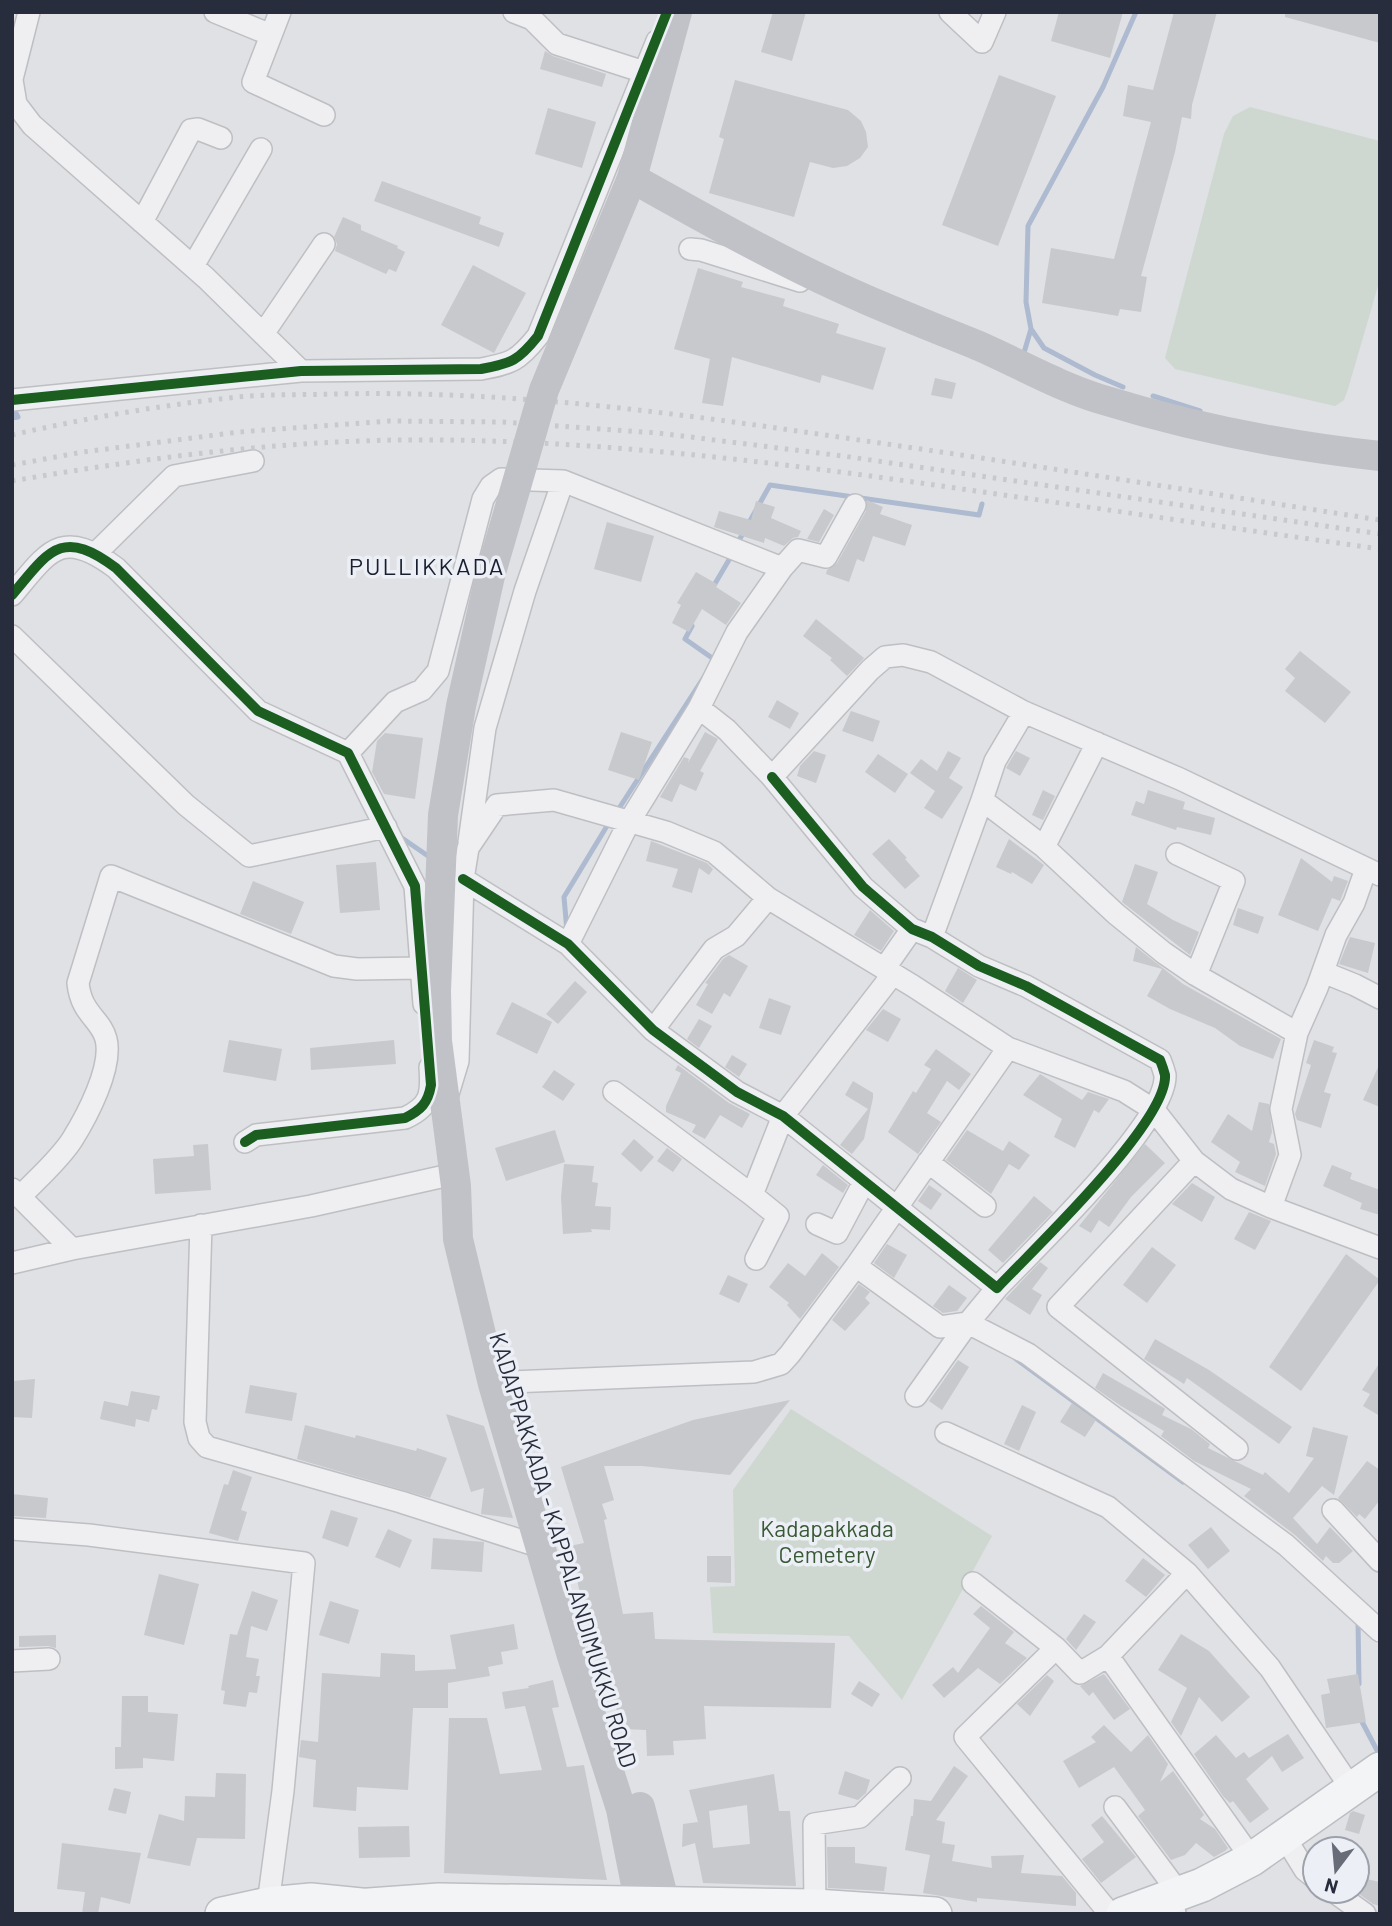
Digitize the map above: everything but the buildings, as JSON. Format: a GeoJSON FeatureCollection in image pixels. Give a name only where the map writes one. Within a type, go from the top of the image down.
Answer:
{"type":"FeatureCollection","features":[{"type":"Feature","properties":{"kind":"main road","name":"KADAPPAKKADA - KAPPALANDIMUKKU ROAD"},"geometry":{"type":"LineString","coordinates":[[655,1909],[635,1790],[511,1382],[473,1234],[455,1180],[439,1109],[437,1041],[429,979],[443,816],[461,706],[491,576],[544,390],[632,178],[677,12]]}},
{"type":"Feature","properties":{"kind":"main road"},"geometry":{"type":"LineString","coordinates":[[632,178],[794,265],[1054,382],[1098,398],[1258,439],[1380,456]]}},
{"type":"Feature","properties":{"kind":"main road","name":"KADAPPAKKADA - KAPPALANDIMUKKU ROAD"},"geometry":{"type":"LineString","coordinates":[[455,1180],[458,1239],[493,1384],[572,1656],[655,1909]]}},
{"type":"Feature","properties":{"kind":"main road"},"geometry":{"type":"LineString","coordinates":[[1123,1914],[1181,1904],[1380,1769]]}},
{"type":"Feature","properties":{"kind":"main road"},"geometry":{"type":"LineString","coordinates":[[222,1914],[268,1904],[312,1900],[411,1912],[470,1914]]}},
{"type":"Feature","properties":{"kind":"main road"},"geometry":{"type":"LineString","coordinates":[[369,1905],[439,1900],[655,1909],[815,1906],[935,1914]]}},
{"type":"Feature","properties":{"kind":"street"},"geometry":{"type":"LineString","coordinates":[[29,12],[12,79],[16,104],[32,125],[192,266],[301,371]]}},
{"type":"Feature","properties":{"kind":"street"},"geometry":{"type":"LineString","coordinates":[[215,12],[271,35]]}},
{"type":"Feature","properties":{"kind":"street"},"geometry":{"type":"LineString","coordinates":[[280,12],[253,82],[324,115]]}},
{"type":"Feature","properties":{"kind":"street"},"geometry":{"type":"LineString","coordinates":[[514,12],[532,19],[557,44],[644,72]]}},
{"type":"Feature","properties":{"kind":"street"},"geometry":{"type":"LineString","coordinates":[[12,400],[301,371],[481,369],[504,365],[521,357],[538,336],[667,12]]}},
{"type":"Feature","properties":{"kind":"street"},"geometry":{"type":"LineString","coordinates":[[950,12],[982,42],[995,12]]}},
{"type":"Feature","properties":{"kind":"street"},"geometry":{"type":"LineString","coordinates":[[142,222],[191,130],[198,129],[221,138]]}},
{"type":"Feature","properties":{"kind":"street"},"geometry":{"type":"LineString","coordinates":[[192,266],[261,149]]}},
{"type":"Feature","properties":{"kind":"street"},"geometry":{"type":"LineString","coordinates":[[263,334],[324,244]]}},
{"type":"Feature","properties":{"kind":"street"},"geometry":{"type":"LineString","coordinates":[[690,248],[869,301]]}},
{"type":"Feature","properties":{"kind":"street"},"geometry":{"type":"LineString","coordinates":[[96,553],[174,476],[253,461]]}},
{"type":"Feature","properties":{"kind":"street"},"geometry":{"type":"LineString","coordinates":[[348,753],[395,702],[422,690],[438,671],[484,499],[491,486],[501,480],[563,481],[782,568]]}},
{"type":"Feature","properties":{"kind":"street"},"geometry":{"type":"LineString","coordinates":[[245,1142],[256,1135],[405,1118],[418,1112],[439,1109],[458,1061],[463,879],[485,728],[524,591],[563,481]]}},
{"type":"Feature","properties":{"kind":"street"},"geometry":{"type":"LineString","coordinates":[[568,944],[629,822],[699,708],[737,632],[798,550],[825,558],[855,505]]}},
{"type":"Feature","properties":{"kind":"street"},"geometry":{"type":"LineString","coordinates":[[12,595],[55,549],[73,546],[96,553],[116,568],[258,711],[348,753],[415,886],[429,979],[334,966],[111,876],[78,983],[79,998],[105,1034],[109,1051],[97,1091],[72,1141],[17,1192],[72,1249]]}},
{"type":"Feature","properties":{"kind":"street"},"geometry":{"type":"LineString","coordinates":[[12,636],[186,805],[249,856],[386,827]]}},
{"type":"Feature","properties":{"kind":"street"},"geometry":{"type":"LineString","coordinates":[[772,777],[870,670],[885,657],[903,655],[931,662],[1024,712],[1180,779],[1373,872],[1336,935],[1297,1033],[1281,1109],[1290,1155],[1271,1207]]}},
{"type":"Feature","properties":{"kind":"street"},"geometry":{"type":"LineString","coordinates":[[699,708],[727,730],[772,777],[863,887],[922,933],[979,965],[1027,986],[1160,1060],[1165,1077],[1154,1110],[1110,1170],[997,1288],[968,1323],[916,1396]]}},
{"type":"Feature","properties":{"kind":"street"},"geometry":{"type":"LineString","coordinates":[[752,1195],[783,1116],[889,972],[922,933],[982,800],[995,761],[1024,712]]}},
{"type":"Feature","properties":{"kind":"street"},"geometry":{"type":"LineString","coordinates":[[1044,847],[1097,743]]}},
{"type":"Feature","properties":{"kind":"street"},"geometry":{"type":"LineString","coordinates":[[468,848],[497,804],[554,800],[666,832],[714,852],[768,898],[1008,1048],[1124,1091],[1154,1110],[1194,1161],[1231,1189],[1380,1248]]}},
{"type":"Feature","properties":{"kind":"street"},"geometry":{"type":"LineString","coordinates":[[982,800],[1044,847],[1164,953],[1196,975],[1297,1033]]}},
{"type":"Feature","properties":{"kind":"street"},"geometry":{"type":"LineString","coordinates":[[1177,854],[1234,881],[1196,975]]}},
{"type":"Feature","properties":{"kind":"street"},"geometry":{"type":"LineString","coordinates":[[463,879],[568,944],[653,1030],[737,1092],[783,1116],[997,1288]]}},
{"type":"Feature","properties":{"kind":"street"},"geometry":{"type":"LineString","coordinates":[[653,1030],[714,949],[736,936],[768,898]]}},
{"type":"Feature","properties":{"kind":"street"},"geometry":{"type":"LineString","coordinates":[[1322,972],[1380,998]]}},
{"type":"Feature","properties":{"kind":"street"},"geometry":{"type":"LineString","coordinates":[[511,1382],[754,1372],[781,1364],[856,1266],[1008,1048]]}},
{"type":"Feature","properties":{"kind":"street"},"geometry":{"type":"LineString","coordinates":[[614,1092],[778,1216],[755,1259]]}},
{"type":"Feature","properties":{"kind":"street"},"geometry":{"type":"LineString","coordinates":[[1194,1161],[1058,1307],[1237,1448]]}},
{"type":"Feature","properties":{"kind":"street"},"geometry":{"type":"LineString","coordinates":[[928,1162],[985,1206]]}},
{"type":"Feature","properties":{"kind":"street"},"geometry":{"type":"LineString","coordinates":[[12,1264],[72,1249],[455,1180]]}},
{"type":"Feature","properties":{"kind":"street"},"geometry":{"type":"LineString","coordinates":[[817,1224],[837,1233],[864,1182]]}},
{"type":"Feature","properties":{"kind":"street"},"geometry":{"type":"LineString","coordinates":[[201,1225],[195,1422],[199,1438],[206,1447],[401,1502],[541,1547]]}},
{"type":"Feature","properties":{"kind":"street"},"geometry":{"type":"LineString","coordinates":[[856,1266],[940,1327],[968,1323],[1028,1354],[1286,1545],[1380,1631]]}},
{"type":"Feature","properties":{"kind":"street"},"geometry":{"type":"LineString","coordinates":[[946,1433],[1108,1507],[1187,1573],[1270,1668],[1351,1788]]}},
{"type":"Feature","properties":{"kind":"street"},"geometry":{"type":"LineString","coordinates":[[1333,1510],[1380,1561]]}},
{"type":"Feature","properties":{"kind":"street"},"geometry":{"type":"LineString","coordinates":[[12,1529],[89,1535],[304,1563],[283,1791],[268,1904]]}},
{"type":"Feature","properties":{"kind":"street"},"geometry":{"type":"LineString","coordinates":[[973,1583],[1056,1648],[1080,1673],[1108,1656],[1187,1573]]}},
{"type":"Feature","properties":{"kind":"street"},"geometry":{"type":"LineString","coordinates":[[1056,1648],[965,1737],[1110,1914]]}},
{"type":"Feature","properties":{"kind":"street"},"geometry":{"type":"LineString","coordinates":[[1108,1656],[1252,1858]]}},
{"type":"Feature","properties":{"kind":"street"},"geometry":{"type":"LineString","coordinates":[[12,1661],[49,1659]]}},
{"type":"Feature","properties":{"kind":"street"},"geometry":{"type":"LineString","coordinates":[[815,1906],[814,1824],[860,1816],[900,1777]]}},
{"type":"Feature","properties":{"kind":"street"},"geometry":{"type":"LineString","coordinates":[[1115,1807],[1181,1904]]}},
{"type":"Feature","properties":{"kind":"street"},"geometry":{"type":"LineString","coordinates":[[1284,1836],[1301,1864]]}},
{"type":"Feature","properties":{"kind":"green space"},"geometry":{"type":"Polygon","coordinates":[[[1250,107],[1380,141],[1380,279],[1348,389],[1344,400],[1335,406],[1175,369],[1165,358],[1224,134],[1233,116],[1250,107]]]}},
{"type":"Feature","properties":{"kind":"green space","name":"Kadapakkada Cemetery"},"geometry":{"type":"Polygon","coordinates":[[[791,1409],[992,1536],[902,1700],[849,1636],[713,1633],[710,1587],[735,1586],[733,1490],[791,1409]]]}},
{"type":"Feature","properties":{"kind":"waterway"},"geometry":{"type":"LineString","coordinates":[[1123,387],[1044,348],[1031,329],[1026,302],[1028,226],[1103,87],[1136,12]]}},
{"type":"Feature","properties":{"kind":"waterway"},"geometry":{"type":"LineString","coordinates":[[1023,356],[1031,329]]}},
{"type":"Feature","properties":{"kind":"waterway"},"geometry":{"type":"LineString","coordinates":[[1153,396],[1200,411]]}},
{"type":"Feature","properties":{"kind":"waterway"},"geometry":{"type":"LineString","coordinates":[[12,406],[18,417],[12,418]]}},
{"type":"Feature","properties":{"kind":"waterway"},"geometry":{"type":"LineString","coordinates":[[737,544],[770,485],[979,515],[982,504]]}},
{"type":"Feature","properties":{"kind":"waterway"},"geometry":{"type":"LineString","coordinates":[[713,587],[733,553]]}},
{"type":"Feature","properties":{"kind":"waterway"},"geometry":{"type":"LineString","coordinates":[[692,626],[685,639],[715,660]]}},
{"type":"Feature","properties":{"kind":"waterway"},"geometry":{"type":"LineString","coordinates":[[616,813],[704,677]]}},
{"type":"Feature","properties":{"kind":"waterway"},"geometry":{"type":"LineString","coordinates":[[567,931],[564,897],[610,821]]}},
{"type":"Feature","properties":{"kind":"waterway"},"geometry":{"type":"LineString","coordinates":[[399,836],[431,858]]}},
{"type":"Feature","properties":{"kind":"waterway"},"geometry":{"type":"LineString","coordinates":[[1016,1359],[1183,1482]]}},
{"type":"Feature","properties":{"kind":"waterway"},"geometry":{"type":"LineString","coordinates":[[1358,1620],[1359,1684]]}},
{"type":"Feature","properties":{"kind":"waterway"},"geometry":{"type":"LineString","coordinates":[[1360,1718],[1380,1756]]}},
{"type":"Feature","properties":{"kind":"railway"},"geometry":{"type":"LineString","coordinates":[[12,435],[124,413],[238,397],[402,394],[533,400],[728,421],[1380,520]]}},
{"type":"Feature","properties":{"kind":"railway"},"geometry":{"type":"LineString","coordinates":[[12,465],[83,452],[239,432],[389,421],[503,422],[658,433],[843,456],[1380,534]]}},
{"type":"Feature","properties":{"kind":"railway"},"geometry":{"type":"LineString","coordinates":[[12,481],[156,459],[300,444],[397,440],[542,443],[687,454],[832,471],[1380,549]]}},
{"type":"Feature","properties":{"kind":"cycle path"},"geometry":{"type":"LineString","coordinates":[[12,400],[301,371],[481,369],[514,360],[538,336],[667,12]]}},
{"type":"Feature","properties":{"kind":"cycle path"},"geometry":{"type":"LineString","coordinates":[[12,595],[36,566],[57,550],[69,547],[82,549],[116,568],[258,711],[348,753],[415,886],[431,1085],[426,1101],[405,1118],[256,1135],[245,1142]]}},
{"type":"Feature","properties":{"kind":"cycle path"},"geometry":{"type":"LineString","coordinates":[[463,879],[568,944],[653,1030],[737,1092],[783,1116],[997,1288],[1095,1185],[1145,1123],[1160,1096],[1165,1075],[1160,1060],[1026,986],[979,966],[932,937],[912,929],[863,887],[772,777]]}},
{"type":"Feature","properties":{"kind":"district","name":"PULLIKKADA"},"geometry":{"type":"Point","coordinates":[427,567]}}]}
